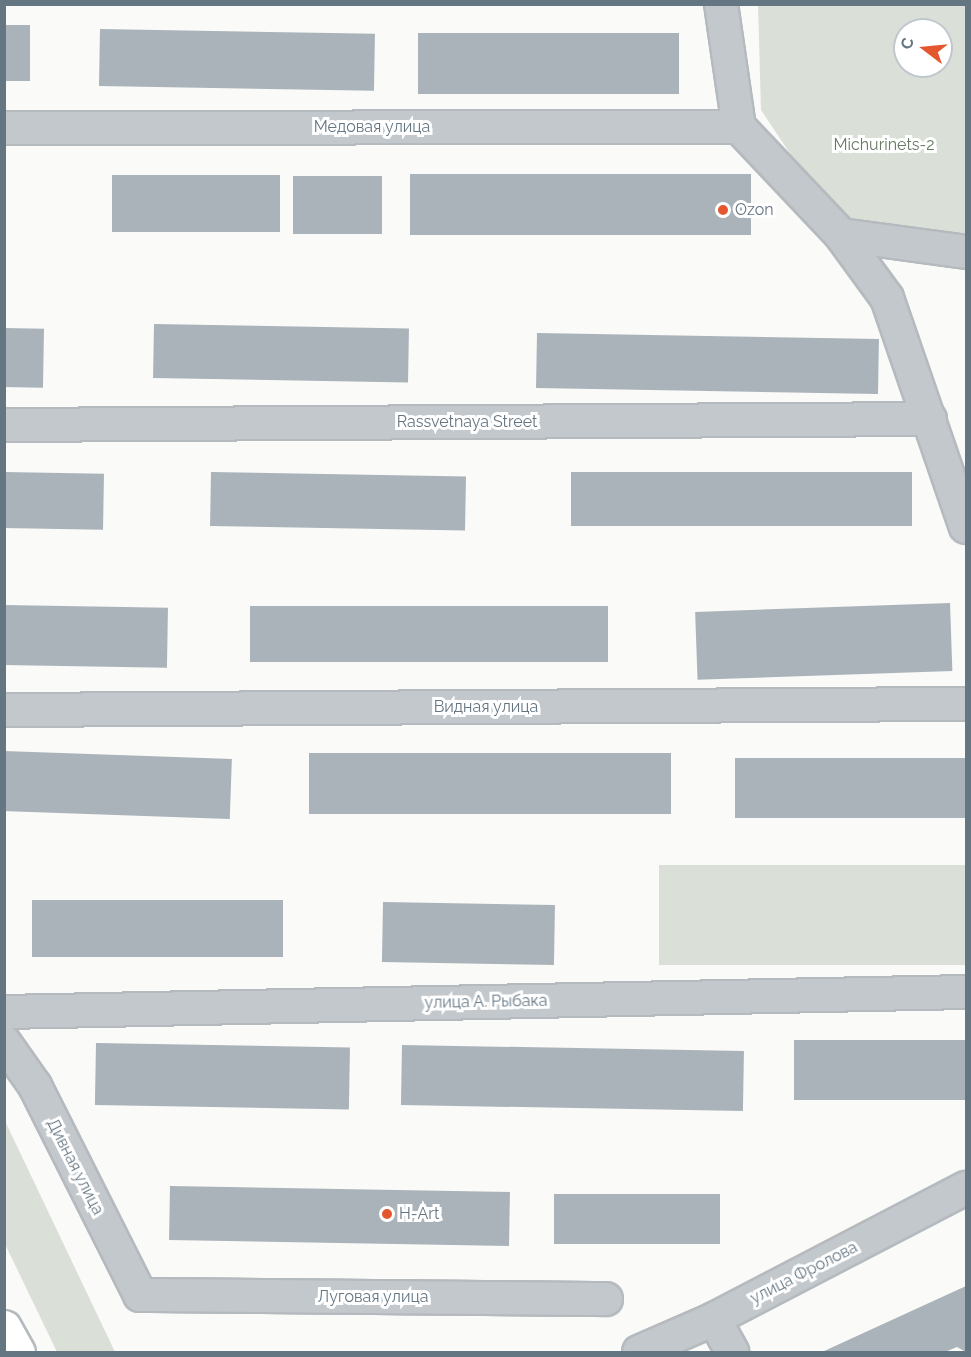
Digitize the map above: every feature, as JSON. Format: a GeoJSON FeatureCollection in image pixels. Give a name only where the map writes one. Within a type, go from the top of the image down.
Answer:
{"type":"FeatureCollection","features":[{"type":"Feature","properties":{"kind":"main road"},"geometry":{"type":"LineString","coordinates":[[4,1327],[18,1353]]}},
{"type":"Feature","properties":{"kind":"street"},"geometry":{"type":"LineString","coordinates":[[721,4],[739,127],[841,235],[887,298],[966,526]]}},
{"type":"Feature","properties":{"kind":"street","name":"Медовая улица"},"geometry":{"type":"LineString","coordinates":[[4,128],[739,127]]}},
{"type":"Feature","properties":{"kind":"street"},"geometry":{"type":"LineString","coordinates":[[841,235],[966,252]]}},
{"type":"Feature","properties":{"kind":"street","name":"Rassvetnaya Street"},"geometry":{"type":"LineString","coordinates":[[4,425],[930,419]]}},
{"type":"Feature","properties":{"kind":"street","name":"Видная улица"},"geometry":{"type":"LineString","coordinates":[[4,710],[966,704]]}},
{"type":"Feature","properties":{"kind":"street","name":"улица А. Рыбака"},"geometry":{"type":"LineString","coordinates":[[4,1012],[966,992]]}},
{"type":"Feature","properties":{"kind":"street","name":"Дивная улица"},"geometry":{"type":"LineString","coordinates":[[4,1042],[35,1086],[140,1295]]}},
{"type":"Feature","properties":{"kind":"street","name":"улица Фролова"},"geometry":{"type":"LineString","coordinates":[[639,1353],[714,1319],[966,1188]]}},
{"type":"Feature","properties":{"kind":"street","name":"Луговая улица"},"geometry":{"type":"LineString","coordinates":[[140,1295],[606,1299]]}},
{"type":"Feature","properties":{"kind":"street"},"geometry":{"type":"LineString","coordinates":[[714,1319],[732,1353]]}},
{"type":"Feature","properties":{"kind":"green space","name":"Michurinets-2"},"geometry":{"type":"Polygon","coordinates":[[[758,5],[966,5],[966,246],[835,221],[761,110],[758,5]]]}},
{"type":"Feature","properties":{"kind":"green space"},"geometry":{"type":"Polygon","coordinates":[[[659,865],[966,865],[966,965],[659,965],[659,865]]]}},
{"type":"Feature","properties":{"kind":"green space"},"geometry":{"type":"Polygon","coordinates":[[[5,1121],[115,1352],[57,1352],[5,1244],[5,1121]]]}},
{"type":"Feature","properties":{"kind":"building"},"geometry":{"type":"Polygon","coordinates":[[[4,25],[30,25],[30,81],[4,81],[4,25]]]}},
{"type":"Feature","properties":{"kind":"building"},"geometry":{"type":"Polygon","coordinates":[[[100,29],[375,34],[374,91],[99,86],[100,29]]]}},
{"type":"Feature","properties":{"kind":"building"},"geometry":{"type":"Polygon","coordinates":[[[418,33],[679,33],[679,94],[418,94],[418,33]]]}},
{"type":"Feature","properties":{"kind":"building"},"geometry":{"type":"Polygon","coordinates":[[[410,174],[751,174],[751,235],[410,235],[410,174]]]}},
{"type":"Feature","properties":{"kind":"building"},"geometry":{"type":"Polygon","coordinates":[[[112,175],[280,175],[280,232],[112,232],[112,175]]]}},
{"type":"Feature","properties":{"kind":"building"},"geometry":{"type":"Polygon","coordinates":[[[293,176],[382,176],[382,234],[293,234],[293,176]]]}},
{"type":"Feature","properties":{"kind":"building"},"geometry":{"type":"Polygon","coordinates":[[[154,324],[409,328],[408,382],[153,378],[154,324]]]}},
{"type":"Feature","properties":{"kind":"building"},"geometry":{"type":"Polygon","coordinates":[[[4,328],[44,329],[43,388],[4,387],[4,328]]]}},
{"type":"Feature","properties":{"kind":"building"},"geometry":{"type":"Polygon","coordinates":[[[537,333],[879,339],[878,394],[536,388],[537,333]]]}},
{"type":"Feature","properties":{"kind":"building"},"geometry":{"type":"Polygon","coordinates":[[[4,472],[104,474],[103,530],[4,528],[4,472]]]}},
{"type":"Feature","properties":{"kind":"building"},"geometry":{"type":"Polygon","coordinates":[[[211,472],[466,476],[465,530],[210,526],[211,472]]]}},
{"type":"Feature","properties":{"kind":"building"},"geometry":{"type":"Polygon","coordinates":[[[571,472],[912,472],[912,526],[571,526],[571,472]]]}},
{"type":"Feature","properties":{"kind":"building"},"geometry":{"type":"Polygon","coordinates":[[[950,603],[952,671],[698,680],[695,612],[950,603]]]}},
{"type":"Feature","properties":{"kind":"building"},"geometry":{"type":"Polygon","coordinates":[[[4,605],[168,608],[167,668],[4,665],[4,605]]]}},
{"type":"Feature","properties":{"kind":"building"},"geometry":{"type":"Polygon","coordinates":[[[250,606],[608,606],[608,662],[250,662],[250,606]]]}},
{"type":"Feature","properties":{"kind":"building"},"geometry":{"type":"Polygon","coordinates":[[[4,751],[232,759],[230,819],[4,811],[4,751]]]}},
{"type":"Feature","properties":{"kind":"building"},"geometry":{"type":"Polygon","coordinates":[[[309,753],[671,753],[671,814],[309,814],[309,753]]]}},
{"type":"Feature","properties":{"kind":"building"},"geometry":{"type":"Polygon","coordinates":[[[735,758],[966,758],[966,818],[735,818],[735,758]]]}},
{"type":"Feature","properties":{"kind":"building"},"geometry":{"type":"Polygon","coordinates":[[[32,900],[283,900],[283,957],[32,957],[32,900]]]}},
{"type":"Feature","properties":{"kind":"building"},"geometry":{"type":"Polygon","coordinates":[[[383,902],[555,905],[554,965],[382,962],[383,902]]]}},
{"type":"Feature","properties":{"kind":"building"},"geometry":{"type":"Polygon","coordinates":[[[794,1040],[966,1040],[966,1100],[794,1100],[794,1040]]]}},
{"type":"Feature","properties":{"kind":"building"},"geometry":{"type":"Polygon","coordinates":[[[96,1043],[350,1047],[349,1109],[95,1105],[96,1043]]]}},
{"type":"Feature","properties":{"kind":"building"},"geometry":{"type":"Polygon","coordinates":[[[402,1045],[744,1051],[743,1111],[401,1105],[402,1045]]]}},
{"type":"Feature","properties":{"kind":"building"},"geometry":{"type":"Polygon","coordinates":[[[170,1186],[510,1192],[509,1246],[169,1240],[170,1186]]]}},
{"type":"Feature","properties":{"kind":"building"},"geometry":{"type":"Polygon","coordinates":[[[554,1194],[720,1194],[720,1244],[554,1244],[554,1194]]]}},
{"type":"Feature","properties":{"kind":"building"},"geometry":{"type":"Polygon","coordinates":[[[966,1286],[966,1352],[957,1347],[945,1352],[822,1352],[966,1286]]]}},
{"type":"Feature","properties":{"kind":"place","name":"Ozon"},"geometry":{"type":"Point","coordinates":[723,210]}},
{"type":"Feature","properties":{"kind":"place","name":"H-Art"},"geometry":{"type":"Point","coordinates":[387,1214]}}]}
